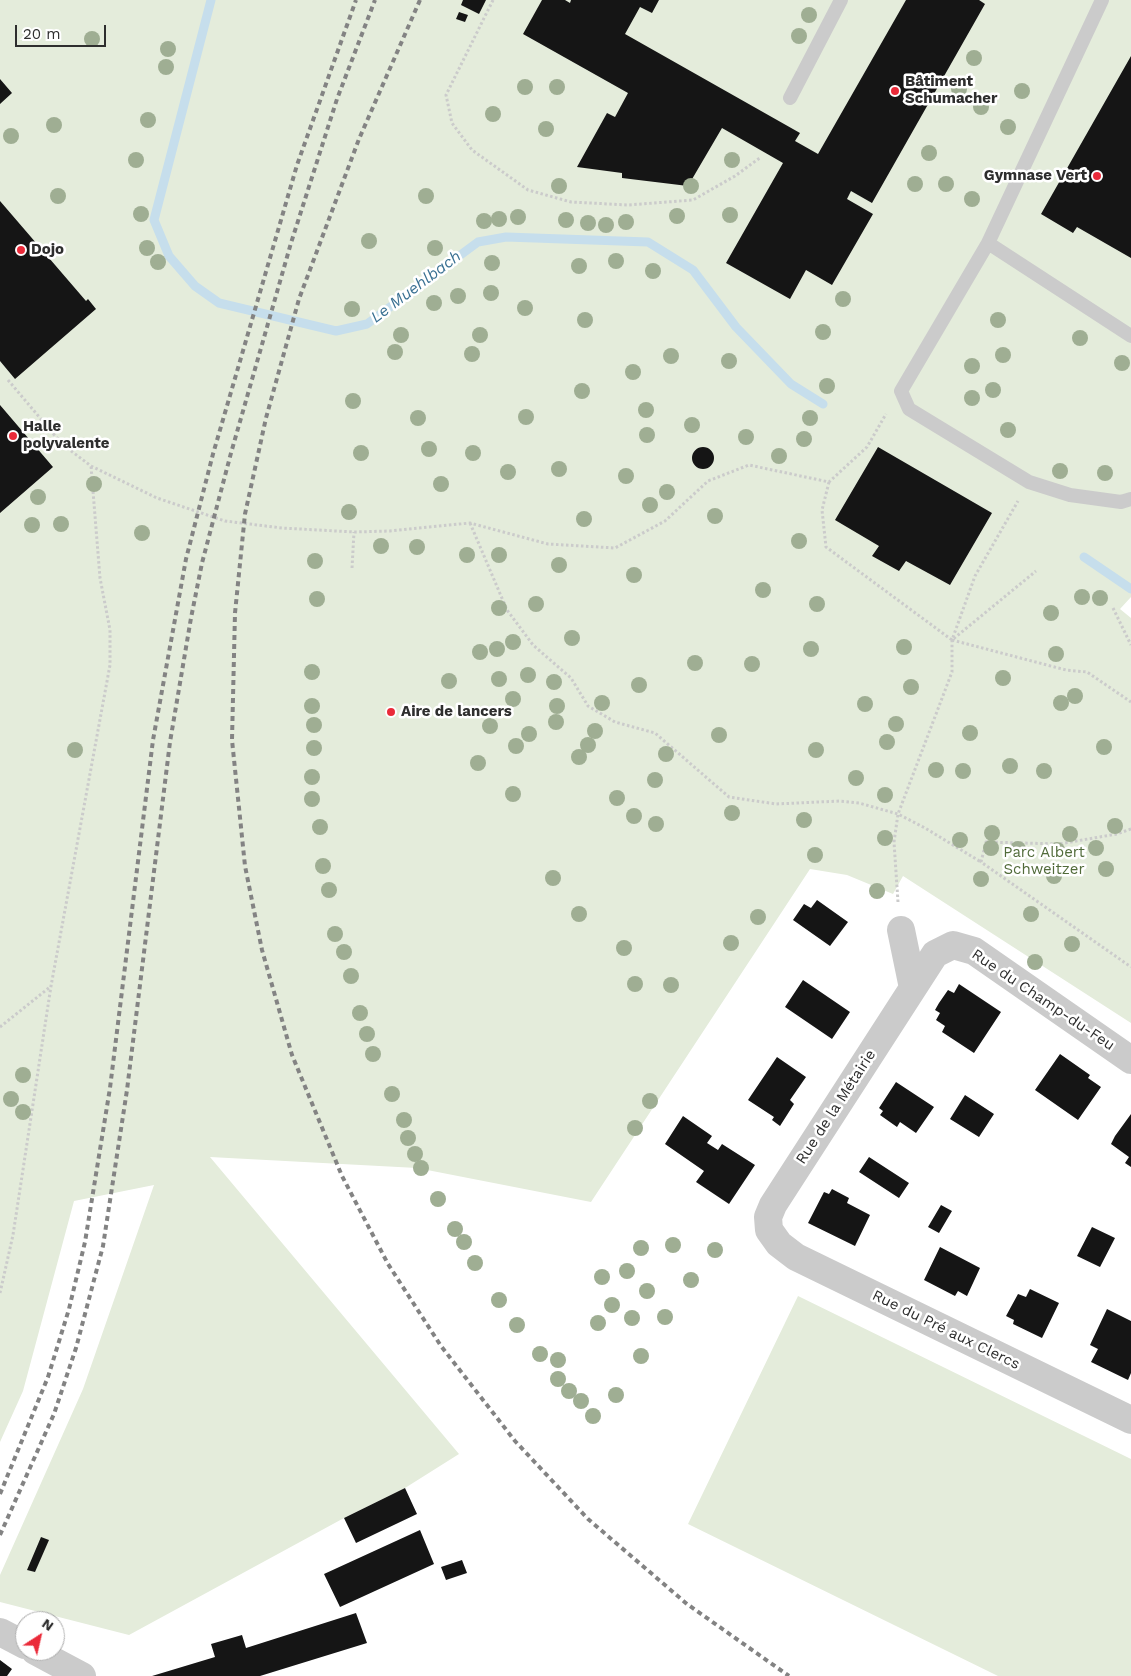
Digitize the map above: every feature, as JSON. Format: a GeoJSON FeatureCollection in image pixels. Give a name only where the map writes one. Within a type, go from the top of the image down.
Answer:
{"type":"FeatureCollection","features":[{"type":"Feature","properties":{"kind":"street"},"geometry":{"type":"LineString","coordinates":[[902,930],[913,988]]}},
{"type":"Feature","properties":{"kind":"street","name":"Rue de la Métairie"},"geometry":{"type":"LineString","coordinates":[[769,1230],[768,1217],[772,1205],[935,954],[953,945]]}},
{"type":"Feature","properties":{"kind":"street","name":"Rue du Champ-du-Feu"},"geometry":{"type":"LineString","coordinates":[[953,945],[974,951],[1131,1060]]}},
{"type":"Feature","properties":{"kind":"street","name":"Rue du Pré aux Clercs"},"geometry":{"type":"LineString","coordinates":[[769,1230],[779,1244],[796,1257],[1131,1420]]}},
{"type":"Feature","properties":{"kind":"street"},"geometry":{"type":"LineString","coordinates":[[0,1632],[15,1640]]}},
{"type":"Feature","properties":{"kind":"street"},"geometry":{"type":"LineString","coordinates":[[54,1661],[82,1676]]}},
{"type":"Feature","properties":{"kind":"lane"},"geometry":{"type":"LineString","coordinates":[[790,98],[841,0]]}},
{"type":"Feature","properties":{"kind":"lane"},"geometry":{"type":"LineString","coordinates":[[1102,0],[988,243],[902,391],[909,409],[1028,482],[1070,495],[1121,502],[1131,500]]}},
{"type":"Feature","properties":{"kind":"lane"},"geometry":{"type":"LineString","coordinates":[[988,243],[1131,336]]}},
{"type":"Feature","properties":{"kind":"path"},"geometry":{"type":"LineString","coordinates":[[493,0],[446,95],[452,123],[472,150],[528,190],[580,202],[628,205],[693,200],[736,176],[761,157]]}},
{"type":"Feature","properties":{"kind":"path"},"geometry":{"type":"LineString","coordinates":[[8,380],[62,444],[91,466],[157,498],[225,521],[282,528],[354,532],[390,531],[470,522],[548,544],[615,548],[665,521],[708,481],[749,465],[829,482]]}},
{"type":"Feature","properties":{"kind":"path"},"geometry":{"type":"LineString","coordinates":[[884,418],[867,447],[829,482],[822,510],[826,547],[952,640],[1066,670],[1087,672],[1131,702]]}},
{"type":"Feature","properties":{"kind":"path"},"geometry":{"type":"LineString","coordinates":[[0,1293],[18,1206],[51,986],[110,665],[110,630],[100,578],[91,466]]}},
{"type":"Feature","properties":{"kind":"path"},"geometry":{"type":"LineString","coordinates":[[902,930],[894,842],[898,814],[952,672],[952,640],[975,576],[1019,499]]}},
{"type":"Feature","properties":{"kind":"path"},"geometry":{"type":"LineString","coordinates":[[470,522],[507,610],[533,645],[571,678],[588,706],[615,722],[655,733],[729,797],[776,804],[840,801],[859,803],[898,814],[981,862],[1131,966]]}},
{"type":"Feature","properties":{"kind":"path"},"geometry":{"type":"LineString","coordinates":[[352,568],[354,532]]}},
{"type":"Feature","properties":{"kind":"path"},"geometry":{"type":"LineString","coordinates":[[952,640],[1036,571]]}},
{"type":"Feature","properties":{"kind":"path"},"geometry":{"type":"LineString","coordinates":[[1113,608],[1131,645]]}},
{"type":"Feature","properties":{"kind":"path"},"geometry":{"type":"LineString","coordinates":[[981,862],[986,842],[1059,844],[1117,834],[1131,829]]}},
{"type":"Feature","properties":{"kind":"path"},"geometry":{"type":"LineString","coordinates":[[0,1027],[51,986]]}},
{"type":"Feature","properties":{"kind":"green space","name":"Parc Albert Schweitzer"},"geometry":{"type":"Polygon","coordinates":[[[0,0],[1131,0],[1131,597],[1120,609],[1131,618],[1131,1023],[903,876],[893,894],[847,875],[810,869],[591,1202],[417,1168],[210,1157],[459,1454],[405,1488],[344,1518],[129,1635],[65,1619],[65,1611],[35,1611],[0,1602],[0,1575],[83,1389],[154,1185],[74,1201],[23,1391],[0,1442],[0,0]]]}},
{"type":"Feature","properties":{"kind":"green space"},"geometry":{"type":"Polygon","coordinates":[[[798,1296],[1131,1459],[1131,1676],[998,1676],[688,1524],[798,1296]]]}},
{"type":"Feature","properties":{"kind":"building"},"geometry":{"type":"Polygon","coordinates":[[[463,0],[486,0],[479,14],[461,5],[463,0]]]}},
{"type":"Feature","properties":{"kind":"building"},"geometry":{"type":"Polygon","coordinates":[[[542,0],[565,0],[570,3],[571,0],[659,0],[652,13],[640,7],[625,34],[800,133],[795,141],[818,154],[906,0],[979,0],[985,4],[872,203],[851,191],[847,199],[873,214],[832,285],[806,270],[790,299],[726,263],[783,163],[722,128],[688,186],[622,178],[622,173],[577,167],[607,113],[615,117],[628,93],[523,34],[542,0]]]}},
{"type":"Feature","properties":{"kind":"building"},"geometry":{"type":"Polygon","coordinates":[[[459,12],[468,15],[465,22],[456,19],[459,12]]]}},
{"type":"Feature","properties":{"kind":"building","name":"Gymnase Vert"},"geometry":{"type":"Polygon","coordinates":[[[1131,56],[1131,258],[1077,227],[1073,233],[1041,214],[1131,56]]]}},
{"type":"Feature","properties":{"kind":"building"},"geometry":{"type":"Polygon","coordinates":[[[0,79],[12,93],[0,104],[0,79]]]}},
{"type":"Feature","properties":{"kind":"building","name":"Dojo"},"geometry":{"type":"Polygon","coordinates":[[[0,201],[86,301],[88,299],[96,309],[15,379],[0,361],[0,201]]]}},
{"type":"Feature","properties":{"kind":"building","name":"Halle polyvalente"},"geometry":{"type":"Polygon","coordinates":[[[0,405],[53,467],[0,513],[0,405]]]}},
{"type":"Feature","properties":{"kind":"building"},"geometry":{"type":"Polygon","coordinates":[[[703,447],[711,450],[714,458],[711,466],[703,469],[695,466],[692,458],[695,450],[703,447]]]}},
{"type":"Feature","properties":{"kind":"building"},"geometry":{"type":"Polygon","coordinates":[[[878,447],[992,513],[950,585],[906,561],[899,571],[872,556],[879,546],[835,520],[878,447]]]}},
{"type":"Feature","properties":{"kind":"building"},"geometry":{"type":"Polygon","coordinates":[[[817,900],[848,922],[830,946],[793,920],[804,904],[811,908],[817,900]]]}},
{"type":"Feature","properties":{"kind":"building"},"geometry":{"type":"Polygon","coordinates":[[[803,980],[850,1012],[832,1039],[785,1007],[803,980]]]}},
{"type":"Feature","properties":{"kind":"building"},"geometry":{"type":"Polygon","coordinates":[[[959,984],[1001,1012],[974,1053],[942,1032],[945,1026],[936,1020],[940,1013],[935,1010],[939,1003],[948,990],[954,993],[959,984]]]}},
{"type":"Feature","properties":{"kind":"building"},"geometry":{"type":"Polygon","coordinates":[[[1060,1054],[1090,1075],[1088,1078],[1101,1087],[1078,1120],[1035,1090],[1060,1054]]]}},
{"type":"Feature","properties":{"kind":"building"},"geometry":{"type":"Polygon","coordinates":[[[777,1057],[806,1077],[790,1100],[794,1104],[780,1126],[772,1120],[774,1117],[748,1100],[777,1057]]]}},
{"type":"Feature","properties":{"kind":"building"},"geometry":{"type":"Polygon","coordinates":[[[896,1082],[934,1107],[916,1133],[900,1122],[897,1127],[880,1115],[883,1111],[879,1108],[896,1082]]]}},
{"type":"Feature","properties":{"kind":"building"},"geometry":{"type":"Polygon","coordinates":[[[965,1095],[994,1114],[979,1137],[950,1119],[965,1095]]]}},
{"type":"Feature","properties":{"kind":"building"},"geometry":{"type":"Polygon","coordinates":[[[1131,1114],[1131,1167],[1125,1163],[1129,1157],[1111,1144],[1131,1114]]]}},
{"type":"Feature","properties":{"kind":"building"},"geometry":{"type":"Polygon","coordinates":[[[683,1116],[712,1136],[707,1143],[718,1150],[722,1144],[755,1165],[729,1204],[696,1182],[704,1171],[665,1144],[683,1116]]]}},
{"type":"Feature","properties":{"kind":"building"},"geometry":{"type":"Polygon","coordinates":[[[869,1157],[909,1183],[899,1198],[859,1172],[869,1157]]]}},
{"type":"Feature","properties":{"kind":"building"},"geometry":{"type":"Polygon","coordinates":[[[832,1189],[849,1198],[847,1203],[870,1215],[855,1246],[808,1223],[824,1192],[829,1194],[832,1189]]]}},
{"type":"Feature","properties":{"kind":"building"},"geometry":{"type":"Polygon","coordinates":[[[941,1205],[952,1211],[939,1233],[928,1227],[941,1205]]]}},
{"type":"Feature","properties":{"kind":"building"},"geometry":{"type":"Polygon","coordinates":[[[1092,1227],[1115,1238],[1100,1267],[1077,1256],[1092,1227]]]}},
{"type":"Feature","properties":{"kind":"building"},"geometry":{"type":"Polygon","coordinates":[[[940,1247],[980,1268],[967,1296],[958,1291],[955,1296],[924,1280],[940,1247]]]}},
{"type":"Feature","properties":{"kind":"building"},"geometry":{"type":"Polygon","coordinates":[[[1030,1289],[1059,1303],[1042,1338],[1013,1324],[1014,1320],[1006,1316],[1018,1294],[1026,1297],[1030,1289]]]}},
{"type":"Feature","properties":{"kind":"building"},"geometry":{"type":"Polygon","coordinates":[[[1107,1309],[1131,1321],[1131,1373],[1128,1380],[1091,1362],[1098,1349],[1090,1345],[1107,1309]]]}},
{"type":"Feature","properties":{"kind":"building"},"geometry":{"type":"Polygon","coordinates":[[[405,1488],[417,1514],[356,1543],[344,1518],[405,1488]]]}},
{"type":"Feature","properties":{"kind":"building"},"geometry":{"type":"Polygon","coordinates":[[[420,1530],[434,1564],[340,1607],[324,1574],[420,1530]]]}},
{"type":"Feature","properties":{"kind":"building"},"geometry":{"type":"Polygon","coordinates":[[[41,1537],[49,1540],[35,1572],[27,1570],[41,1537]]]}},
{"type":"Feature","properties":{"kind":"building"},"geometry":{"type":"Polygon","coordinates":[[[462,1560],[467,1573],[446,1580],[441,1567],[462,1560]]]}},
{"type":"Feature","properties":{"kind":"building"},"geometry":{"type":"Polygon","coordinates":[[[356,1613],[367,1643],[260,1676],[152,1676],[215,1657],[211,1644],[242,1635],[246,1648],[356,1613]]]}},
{"type":"Feature","properties":{"kind":"building"},"geometry":{"type":"Polygon","coordinates":[[[0,1660],[12,1669],[7,1676],[0,1676],[0,1660]]]}},
{"type":"Feature","properties":{"kind":"waterway","name":"Le Muehlbach"},"geometry":{"type":"LineString","coordinates":[[211,0],[154,220],[169,256],[195,286],[219,303],[336,331],[367,324],[478,242],[506,237],[648,242],[693,270],[736,327],[791,384],[823,404]]}},
{"type":"Feature","properties":{"kind":"waterway","name":"Le Muehlbach"},"geometry":{"type":"LineString","coordinates":[[1084,557],[1131,589]]}},
{"type":"Feature","properties":{"kind":"railway"},"geometry":{"type":"LineString","coordinates":[[0,1494],[48,1377],[69,1309],[85,1242],[110,1088],[153,740],[186,559],[213,454],[297,165],[356,0]]}},
{"type":"Feature","properties":{"kind":"railway"},"geometry":{"type":"LineString","coordinates":[[0,1535],[54,1414],[76,1348],[103,1246],[127,1090],[170,742],[202,563],[231,453],[291,243],[337,99],[375,0]]}},
{"type":"Feature","properties":{"kind":"railway"},"geometry":{"type":"LineString","coordinates":[[420,0],[359,139],[299,299],[266,418],[245,514],[235,613],[232,740],[245,866],[262,950],[292,1055],[342,1176],[388,1264],[441,1346],[515,1441],[588,1519],[687,1604],[789,1676]]}},
{"type":"Feature","properties":{"kind":"place","name":"Bâtiment Schumacher"},"geometry":{"type":"Point","coordinates":[895,91]}},
{"type":"Feature","properties":{"kind":"place","name":"Gymnase Vert"},"geometry":{"type":"Point","coordinates":[1097,176]}},
{"type":"Feature","properties":{"kind":"place","name":"Dojo"},"geometry":{"type":"Point","coordinates":[21,250]}},
{"type":"Feature","properties":{"kind":"place","name":"Halle polyvalente"},"geometry":{"type":"Point","coordinates":[13,436]}},
{"type":"Feature","properties":{"kind":"place","name":"Aire de lancers"},"geometry":{"type":"Point","coordinates":[391,712]}}]}
